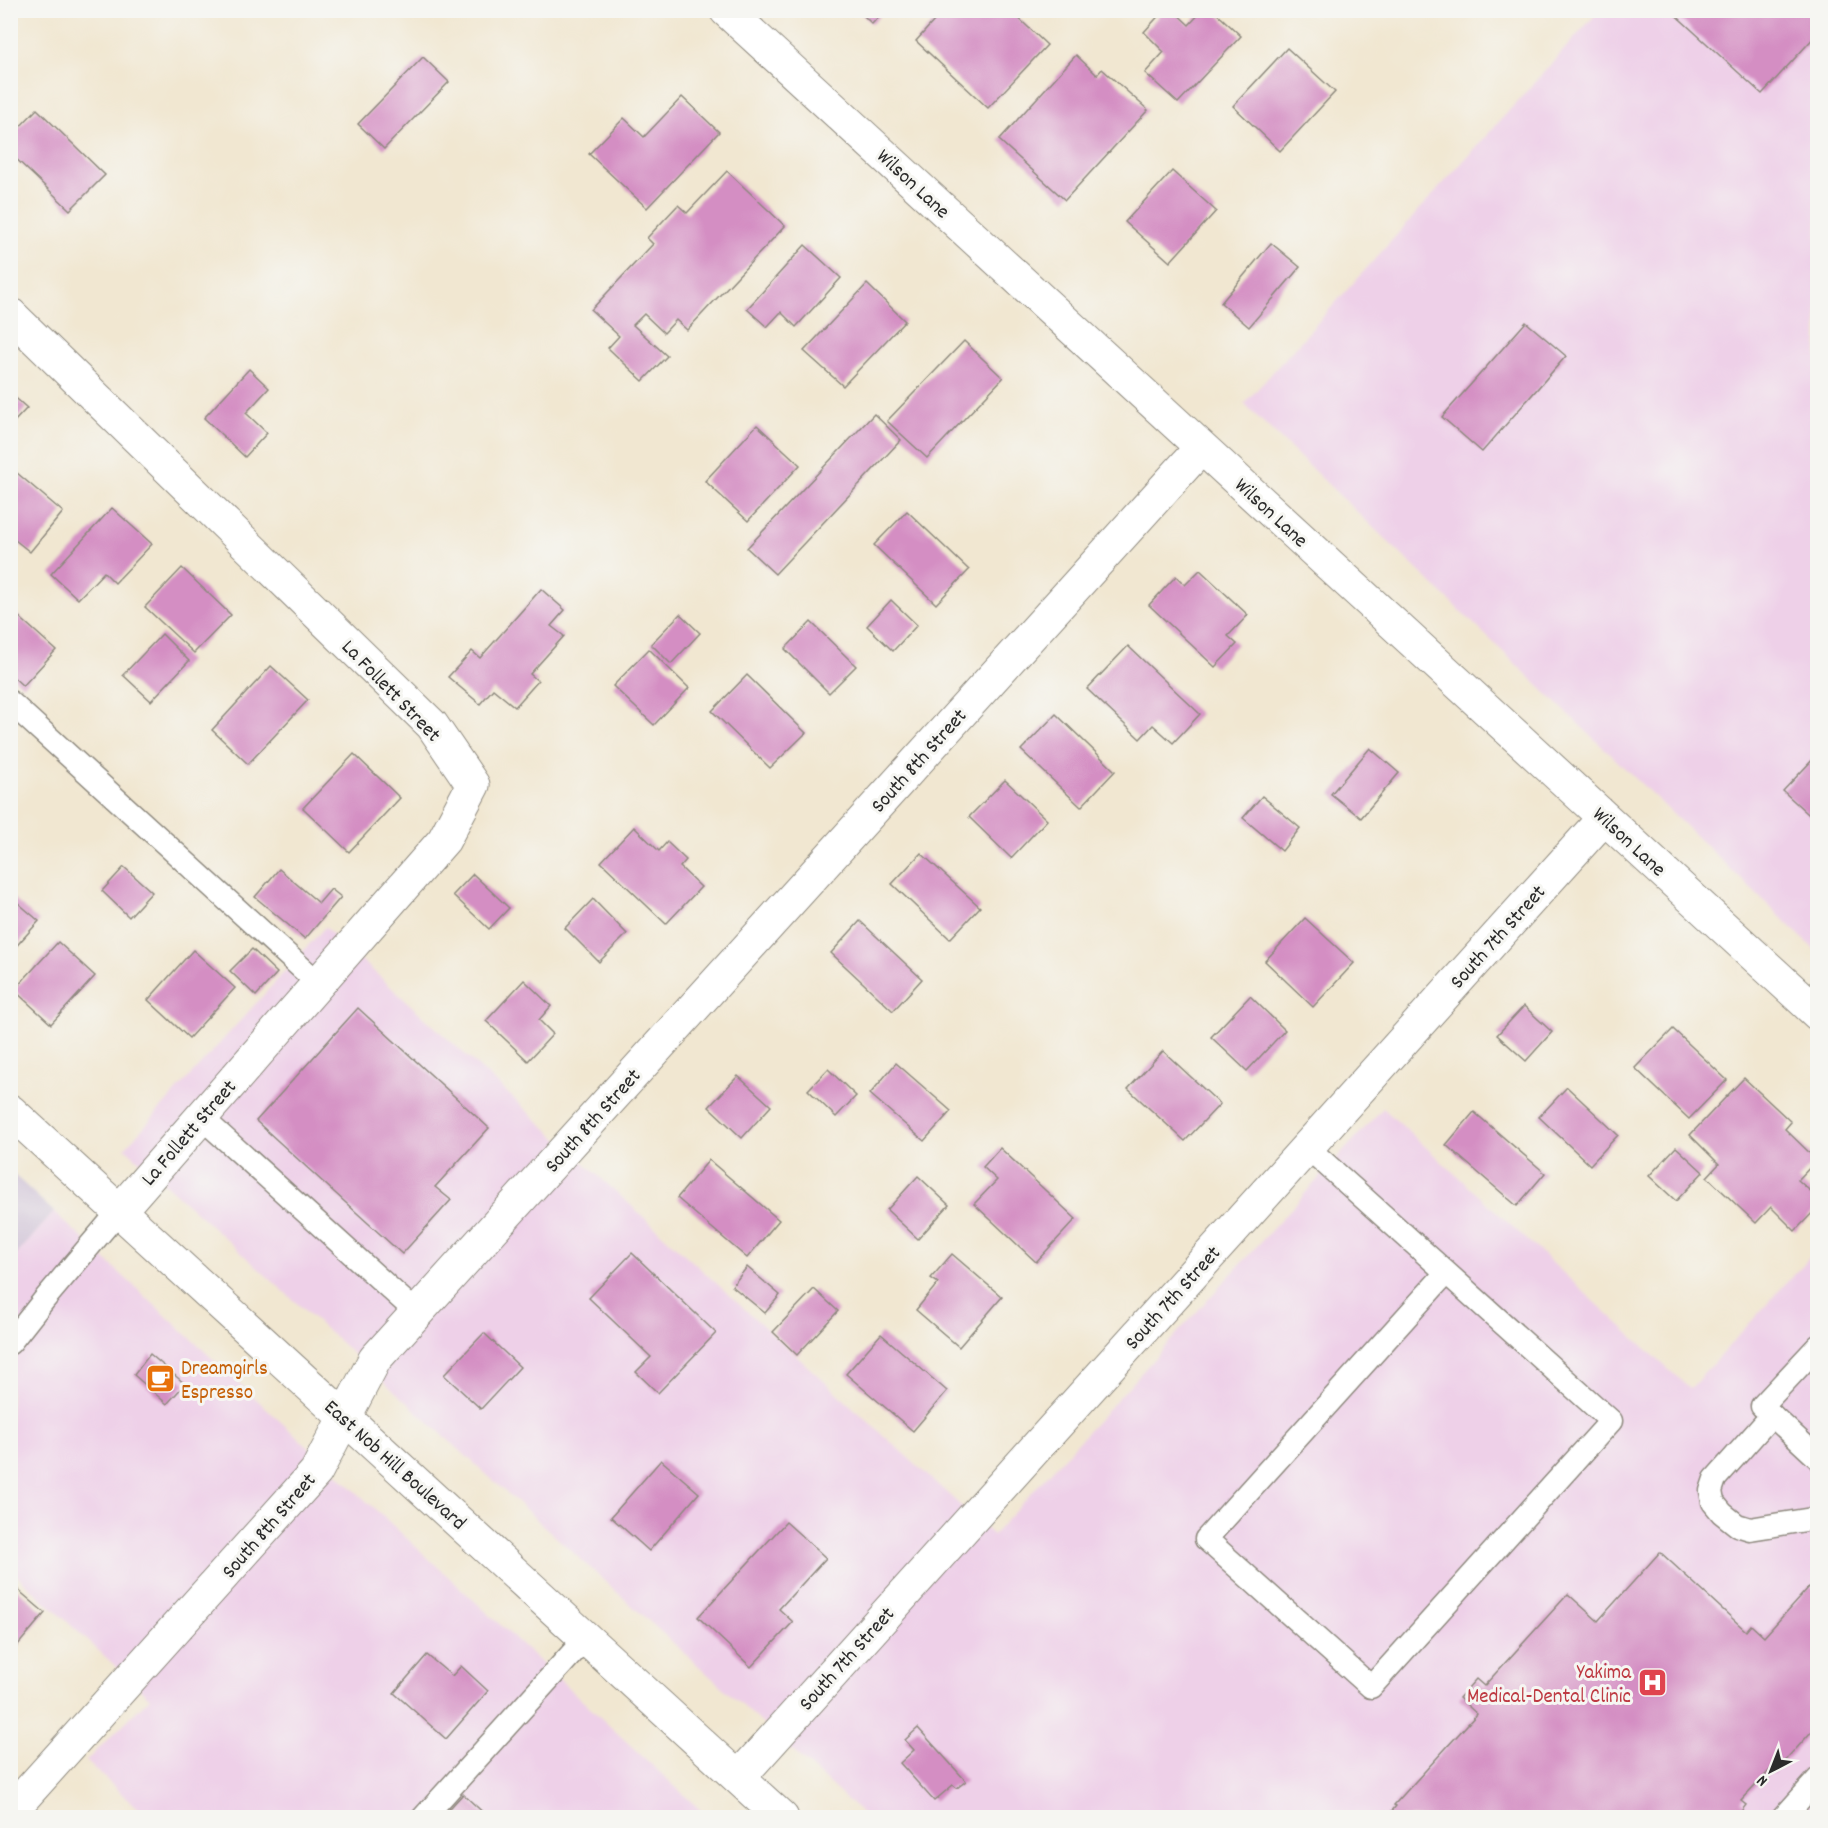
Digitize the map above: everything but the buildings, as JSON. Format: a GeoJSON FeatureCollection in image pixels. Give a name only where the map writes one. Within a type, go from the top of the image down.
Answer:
{"type":"FeatureCollection","features":[{"type":"Feature","properties":{"kind":"street","name":"Wilson Lane"},"geometry":{"type":"LineString","coordinates":[[726,10],[1818,1014]]}},
{"type":"Feature","properties":{"kind":"street","name":"La Follett Street"},"geometry":{"type":"LineString","coordinates":[[10,314],[432,725],[473,785],[444,840],[120,1210]]}},
{"type":"Feature","properties":{"kind":"street","name":"South 8th Street"},"geometry":{"type":"LineString","coordinates":[[10,1812],[316,1472],[375,1359],[1202,448]]}},
{"type":"Feature","properties":{"kind":"street","name":"South 7th Street"},"geometry":{"type":"LineString","coordinates":[[739,1777],[1604,818]]}},
{"type":"Feature","properties":{"kind":"street","name":"East Nob Hill Boulevard"},"geometry":{"type":"LineString","coordinates":[[10,1111],[782,1818]]}},
{"type":"Feature","properties":{"kind":"lane"},"geometry":{"type":"LineString","coordinates":[[10,702],[318,983]]}},
{"type":"Feature","properties":{"kind":"lane"},"geometry":{"type":"LineString","coordinates":[[201,1117],[417,1313]]}},
{"type":"Feature","properties":{"kind":"lane"},"geometry":{"type":"LineString","coordinates":[[1307,1147],[1611,1420],[1371,1687],[1206,1539],[1446,1272]]}},
{"type":"Feature","properties":{"kind":"lane"},"geometry":{"type":"LineString","coordinates":[[10,1342],[120,1210]]}},
{"type":"Feature","properties":{"kind":"lane"},"geometry":{"type":"LineString","coordinates":[[1818,1346],[1762,1406],[1818,1458]]}},
{"type":"Feature","properties":{"kind":"lane"},"geometry":{"type":"LineString","coordinates":[[1772,1415],[1715,1479],[1711,1491],[1713,1502],[1737,1525],[1750,1529],[1818,1518]]}},
{"type":"Feature","properties":{"kind":"lane"},"geometry":{"type":"LineString","coordinates":[[423,1818],[586,1638]]}},
{"type":"Feature","properties":{"kind":"lane"},"geometry":{"type":"LineString","coordinates":[[1783,1818],[1818,1779]]}},
{"type":"Feature","properties":{"kind":"shaded area"},"geometry":{"type":"Polygon","coordinates":[[[1599,11],[1817,11],[1817,952],[1244,404],[1599,11]]]}},
{"type":"Feature","properties":{"kind":"shaded area"},"geometry":{"type":"Polygon","coordinates":[[[325,927],[993,1535],[1383,1108],[1690,1389],[1817,1249],[1817,1817],[866,1817],[125,1148],[325,927]]]}},
{"type":"Feature","properties":{"kind":"shaded area"},"geometry":{"type":"Polygon","coordinates":[[[11,1172],[54,1212],[11,1261],[11,1172]]]}},
{"type":"Feature","properties":{"kind":"shaded area"},"geometry":{"type":"Polygon","coordinates":[[[54,1212],[708,1817],[147,1817],[86,1761],[150,1698],[11,1570],[11,1261],[54,1212]]]}},
{"type":"Feature","properties":{"kind":"place","name":"Dreamgirls Espresso"},"geometry":{"type":"Point","coordinates":[160,1379]}},
{"type":"Feature","properties":{"kind":"place","name":"Yakima Medical-Dental Clinic"},"geometry":{"type":"Point","coordinates":[1652,1683]}}]}
